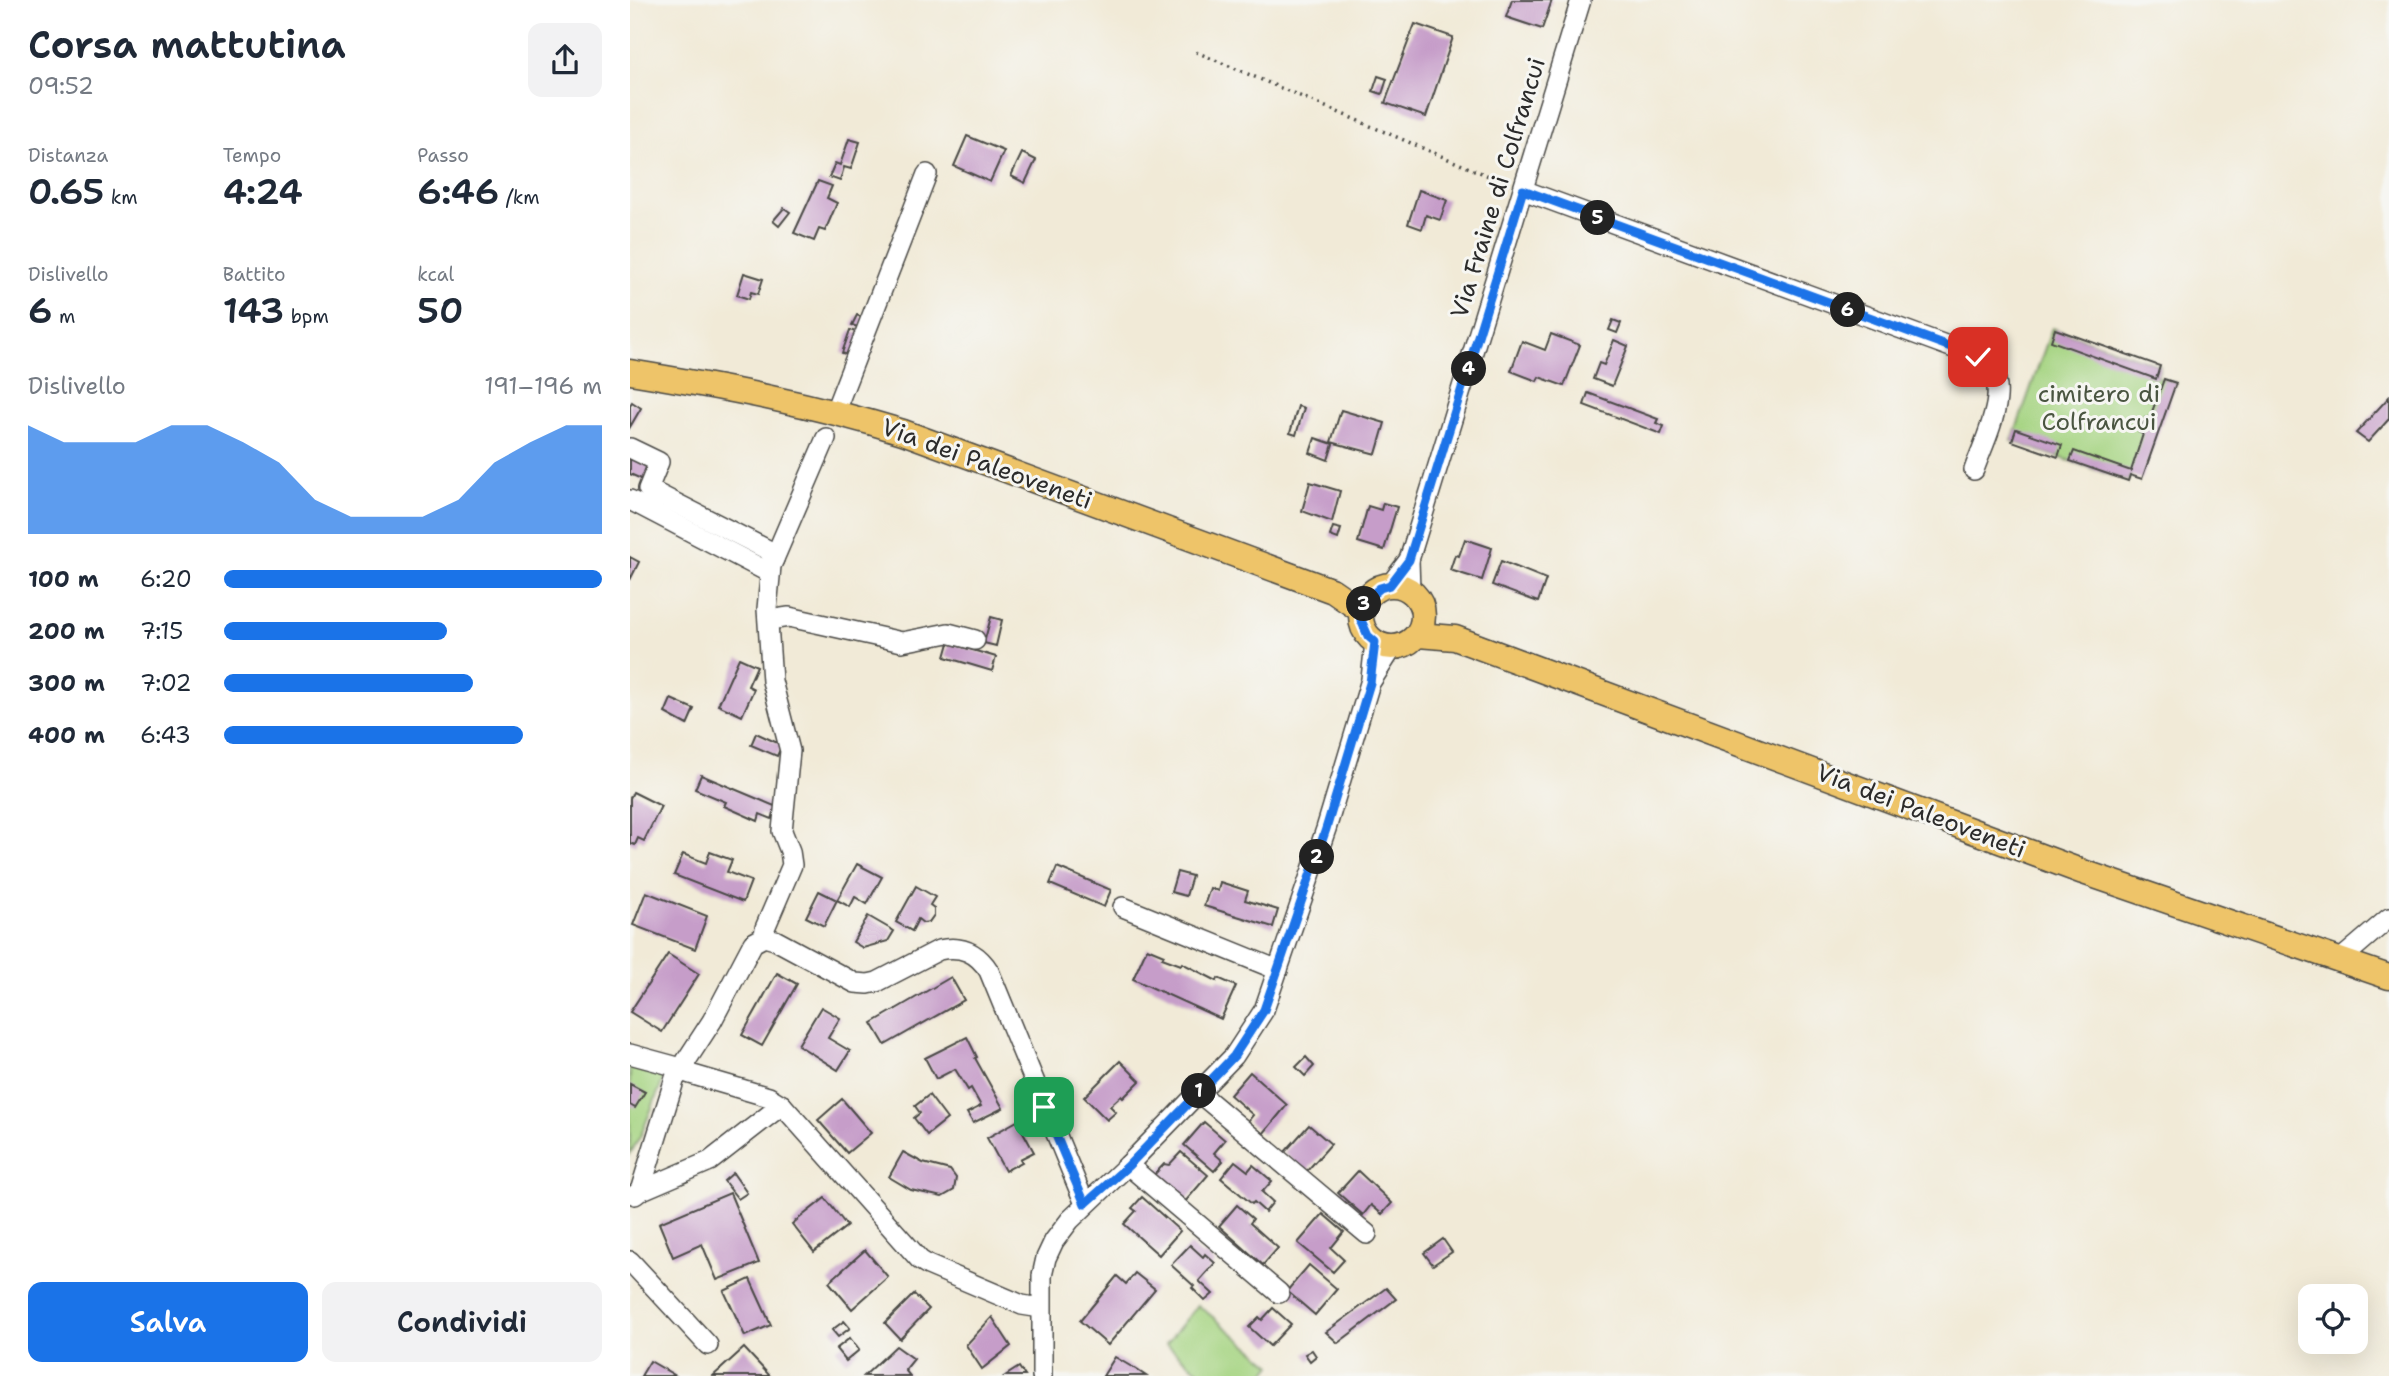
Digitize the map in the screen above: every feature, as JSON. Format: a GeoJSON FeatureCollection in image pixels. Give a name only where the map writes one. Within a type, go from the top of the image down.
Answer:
{"type":"FeatureCollection","features":[{"type":"Feature","properties":{"kind":"main road","name":"Via dei Paleoveneti"},"geometry":{"type":"LineString","coordinates":[[630,372],[706,384],[835,411],[903,432],[1333,591],[1383,595],[1422,606],[1421,626],[2083,872],[2389,977]]}},
{"type":"Feature","properties":{"kind":"main road"},"geometry":{"type":"LineString","coordinates":[[1383,595],[1364,629],[1384,645],[1411,642],[1421,626]]}},
{"type":"Feature","properties":{"kind":"street","name":"Via Fraine di Colfrancui"},"geometry":{"type":"LineString","coordinates":[[1383,595],[1409,560],[1581,0]]}},
{"type":"Feature","properties":{"kind":"street"},"geometry":{"type":"LineString","coordinates":[[835,411],[927,174]]}},
{"type":"Feature","properties":{"kind":"street"},"geometry":{"type":"LineString","coordinates":[[1523,190],[1989,363],[1998,385],[1997,400],[1974,470]]}},
{"type":"Feature","properties":{"kind":"street"},"geometry":{"type":"LineString","coordinates":[[764,937],[765,928],[792,865],[782,831],[790,751],[772,681],[768,609],[772,566],[826,438]]}},
{"type":"Feature","properties":{"kind":"street"},"geometry":{"type":"LineString","coordinates":[[630,449],[659,462],[648,489],[768,550],[772,566]]}},
{"type":"Feature","properties":{"kind":"street"},"geometry":{"type":"LineString","coordinates":[[630,500],[772,566]]}},
{"type":"Feature","properties":{"kind":"street"},"geometry":{"type":"LineString","coordinates":[[769,620],[789,617],[902,642],[948,632],[975,640]]}},
{"type":"Feature","properties":{"kind":"street"},"geometry":{"type":"LineString","coordinates":[[1042,1376],[1042,1276],[1046,1258],[1054,1241],[1085,1204],[1128,1166],[1234,1056],[1264,1010],[1326,829],[1384,645]]}},
{"type":"Feature","properties":{"kind":"street"},"geometry":{"type":"LineString","coordinates":[[1123,907],[1278,970]]}},
{"type":"Feature","properties":{"kind":"street"},"geometry":{"type":"LineString","coordinates":[[2340,960],[2389,918]]}},
{"type":"Feature","properties":{"kind":"street"},"geometry":{"type":"LineString","coordinates":[[635,1195],[675,1078],[685,1069],[686,1061],[712,1021],[753,943],[764,937],[775,940],[855,983],[877,982],[939,950],[961,948],[981,958],[989,971],[1085,1204]]}},
{"type":"Feature","properties":{"kind":"street"},"geometry":{"type":"LineString","coordinates":[[630,1054],[769,1097],[782,1105],[920,1259],[928,1265],[1022,1305],[1041,1308]]}},
{"type":"Feature","properties":{"kind":"street"},"geometry":{"type":"LineString","coordinates":[[1198,1093],[1367,1234]]}},
{"type":"Feature","properties":{"kind":"street"},"geometry":{"type":"LineString","coordinates":[[635,1195],[710,1161],[782,1105]]}},
{"type":"Feature","properties":{"kind":"street"},"geometry":{"type":"LineString","coordinates":[[1128,1166],[1279,1293]]}},
{"type":"Feature","properties":{"kind":"street"},"geometry":{"type":"LineString","coordinates":[[630,1261],[708,1345]]}},
{"type":"Feature","properties":{"kind":"path"},"geometry":{"type":"LineString","coordinates":[[1196,52],[1523,190]]}},
{"type":"Feature","properties":{"kind":"green space","name":"cimitero di Colfrancui"},"geometry":{"type":"Polygon","coordinates":[[[2052,328],[2160,366],[2157,377],[2176,383],[2128,481],[2012,441],[2052,328]]]}},
{"type":"Feature","properties":{"kind":"green space"},"geometry":{"type":"Polygon","coordinates":[[[630,1061],[667,1070],[641,1135],[630,1154],[630,1061]]]}},
{"type":"Feature","properties":{"kind":"green space"},"geometry":{"type":"Polygon","coordinates":[[[1198,1305],[1272,1365],[1263,1376],[1205,1376],[1166,1344],[1198,1305]]]}},
{"type":"Feature","properties":{"kind":"building"},"geometry":{"type":"Polygon","coordinates":[[[1512,0],[1552,0],[1542,29],[1506,17],[1512,0]]]}},
{"type":"Feature","properties":{"kind":"building"},"geometry":{"type":"Polygon","coordinates":[[[1415,24],[1453,37],[1426,117],[1385,103],[1415,24]]]}},
{"type":"Feature","properties":{"kind":"building"},"geometry":{"type":"Polygon","coordinates":[[[1378,76],[1387,79],[1382,94],[1373,91],[1378,76]]]}},
{"type":"Feature","properties":{"kind":"building"},"geometry":{"type":"Polygon","coordinates":[[[967,136],[1004,151],[990,182],[954,166],[967,136]]]}},
{"type":"Feature","properties":{"kind":"building"},"geometry":{"type":"Polygon","coordinates":[[[849,139],[860,142],[851,169],[844,167],[840,181],[829,177],[835,163],[840,165],[849,139]]]}},
{"type":"Feature","properties":{"kind":"building"},"geometry":{"type":"Polygon","coordinates":[[[1022,153],[1036,160],[1025,183],[1011,176],[1022,153]]]}},
{"type":"Feature","properties":{"kind":"building"},"geometry":{"type":"Polygon","coordinates":[[[818,181],[832,186],[827,198],[837,203],[825,231],[819,229],[814,241],[794,233],[818,181]]]}},
{"type":"Feature","properties":{"kind":"building"},"geometry":{"type":"Polygon","coordinates":[[[1419,190],[1447,200],[1440,220],[1426,215],[1422,229],[1408,224],[1419,190]]]}},
{"type":"Feature","properties":{"kind":"building"},"geometry":{"type":"Polygon","coordinates":[[[784,208],[790,212],[779,226],[773,221],[784,208]]]}},
{"type":"Feature","properties":{"kind":"building"},"geometry":{"type":"Polygon","coordinates":[[[744,273],[763,279],[758,294],[751,292],[749,299],[737,295],[744,273]]]}},
{"type":"Feature","properties":{"kind":"building"},"geometry":{"type":"Polygon","coordinates":[[[857,315],[865,319],[860,328],[852,325],[857,315]]]}},
{"type":"Feature","properties":{"kind":"building"},"geometry":{"type":"Polygon","coordinates":[[[1613,320],[1621,323],[1617,333],[1609,330],[1613,320]]]}},
{"type":"Feature","properties":{"kind":"building"},"geometry":{"type":"Polygon","coordinates":[[[2055,329],[2160,366],[2156,379],[2051,341],[2055,329]]]}},
{"type":"Feature","properties":{"kind":"building"},"geometry":{"type":"Polygon","coordinates":[[[850,330],[861,334],[853,357],[842,353],[850,330]]]}},
{"type":"Feature","properties":{"kind":"building"},"geometry":{"type":"Polygon","coordinates":[[[1551,334],[1580,345],[1564,386],[1539,377],[1537,381],[1511,371],[1522,341],[1545,350],[1551,334]]]}},
{"type":"Feature","properties":{"kind":"building"},"geometry":{"type":"Polygon","coordinates":[[[1614,340],[1628,346],[1612,386],[1593,379],[1599,363],[1604,365],[1614,340]]]}},
{"type":"Feature","properties":{"kind":"building"},"geometry":{"type":"Polygon","coordinates":[[[2164,379],[2176,383],[2142,479],[2130,475],[2128,481],[2070,461],[2074,451],[2131,471],[2143,434],[2139,432],[2145,418],[2149,420],[2164,379]]]}},
{"type":"Feature","properties":{"kind":"building"},"geometry":{"type":"Polygon","coordinates":[[[1588,393],[1658,419],[1656,423],[1664,426],[1661,434],[1584,405],[1588,393]]]}},
{"type":"Feature","properties":{"kind":"building"},"geometry":{"type":"Polygon","coordinates":[[[2389,397],[2389,419],[2368,442],[2356,433],[2389,397]]]}},
{"type":"Feature","properties":{"kind":"building"},"geometry":{"type":"Polygon","coordinates":[[[632,402],[641,408],[630,427],[630,405],[632,402]]]}},
{"type":"Feature","properties":{"kind":"building"},"geometry":{"type":"Polygon","coordinates":[[[1298,406],[1304,408],[1296,435],[1290,433],[1298,406]]]}},
{"type":"Feature","properties":{"kind":"building"},"geometry":{"type":"Polygon","coordinates":[[[1341,410],[1385,423],[1376,454],[1331,442],[1341,410]]]}},
{"type":"Feature","properties":{"kind":"building"},"geometry":{"type":"Polygon","coordinates":[[[2016,429],[2062,445],[2058,457],[2012,441],[2016,429]]]}},
{"type":"Feature","properties":{"kind":"building"},"geometry":{"type":"Polygon","coordinates":[[[1315,438],[1333,444],[1328,460],[1310,453],[1315,438]]]}},
{"type":"Feature","properties":{"kind":"building"},"geometry":{"type":"Polygon","coordinates":[[[630,457],[652,467],[646,481],[630,474],[630,457]]]}},
{"type":"Feature","properties":{"kind":"building"},"geometry":{"type":"Polygon","coordinates":[[[1310,482],[1340,491],[1332,522],[1302,511],[1310,482]]]}},
{"type":"Feature","properties":{"kind":"building"},"geometry":{"type":"Polygon","coordinates":[[[1383,503],[1397,507],[1384,550],[1358,542],[1368,506],[1381,510],[1383,503]]]}},
{"type":"Feature","properties":{"kind":"building"},"geometry":{"type":"Polygon","coordinates":[[[1333,527],[1341,529],[1338,539],[1330,536],[1333,527]]]}},
{"type":"Feature","properties":{"kind":"building"},"geometry":{"type":"Polygon","coordinates":[[[1465,539],[1492,548],[1482,580],[1450,570],[1465,539]]]}},
{"type":"Feature","properties":{"kind":"building"},"geometry":{"type":"Polygon","coordinates":[[[630,557],[639,562],[630,580],[630,557]]]}},
{"type":"Feature","properties":{"kind":"building"},"geometry":{"type":"Polygon","coordinates":[[[1501,561],[1546,579],[1538,602],[1492,585],[1501,561]]]}},
{"type":"Feature","properties":{"kind":"building"},"geometry":{"type":"Polygon","coordinates":[[[991,617],[1002,620],[996,646],[984,643],[991,617]]]}},
{"type":"Feature","properties":{"kind":"building"},"geometry":{"type":"Polygon","coordinates":[[[949,643],[996,657],[992,671],[945,657],[949,643]]]}},
{"type":"Feature","properties":{"kind":"building"},"geometry":{"type":"Polygon","coordinates":[[[739,658],[757,666],[748,686],[754,689],[742,716],[718,705],[739,658]]]}},
{"type":"Feature","properties":{"kind":"building"},"geometry":{"type":"Polygon","coordinates":[[[671,699],[694,709],[687,725],[665,713],[671,699]]]}},
{"type":"Feature","properties":{"kind":"building"},"geometry":{"type":"Polygon","coordinates":[[[756,733],[782,745],[777,756],[751,745],[756,733]]]}},
{"type":"Feature","properties":{"kind":"building"},"geometry":{"type":"Polygon","coordinates":[[[701,775],[777,807],[772,819],[760,814],[758,821],[724,806],[726,802],[695,789],[701,775]]]}},
{"type":"Feature","properties":{"kind":"building"},"geometry":{"type":"Polygon","coordinates":[[[633,792],[661,806],[644,841],[638,838],[635,845],[630,843],[630,798],[633,792]]]}},
{"type":"Feature","properties":{"kind":"building"},"geometry":{"type":"Polygon","coordinates":[[[710,852],[732,860],[727,872],[751,881],[743,902],[674,875],[683,854],[706,863],[710,852]]]}},
{"type":"Feature","properties":{"kind":"building"},"geometry":{"type":"Polygon","coordinates":[[[857,864],[882,877],[867,904],[855,897],[850,907],[837,900],[857,864]]]}},
{"type":"Feature","properties":{"kind":"building"},"geometry":{"type":"Polygon","coordinates":[[[1057,867],[1111,890],[1104,907],[1050,884],[1057,867]]]}},
{"type":"Feature","properties":{"kind":"building"},"geometry":{"type":"Polygon","coordinates":[[[1177,872],[1192,876],[1186,896],[1171,892],[1177,872]]]}},
{"type":"Feature","properties":{"kind":"building"},"geometry":{"type":"Polygon","coordinates":[[[1220,882],[1248,891],[1245,900],[1278,910],[1273,927],[1204,906],[1210,888],[1218,891],[1220,882]]]}},
{"type":"Feature","properties":{"kind":"building"},"geometry":{"type":"Polygon","coordinates":[[[916,886],[935,897],[930,905],[934,908],[934,915],[929,922],[923,923],[918,919],[912,931],[896,922],[916,886]]]}},
{"type":"Feature","properties":{"kind":"building"},"geometry":{"type":"Polygon","coordinates":[[[819,891],[837,900],[824,926],[806,917],[819,891]]]}},
{"type":"Feature","properties":{"kind":"building"},"geometry":{"type":"Polygon","coordinates":[[[646,892],[707,916],[695,949],[633,925],[646,892]]]}},
{"type":"Feature","properties":{"kind":"building"},"geometry":{"type":"Polygon","coordinates":[[[868,916],[894,931],[888,941],[863,948],[853,942],[868,916]]]}},
{"type":"Feature","properties":{"kind":"building"},"geometry":{"type":"Polygon","coordinates":[[[1147,948],[1164,955],[1162,958],[1181,965],[1182,963],[1217,981],[1218,978],[1236,986],[1221,1019],[1133,979],[1147,948]]]}},
{"type":"Feature","properties":{"kind":"building"},"geometry":{"type":"Polygon","coordinates":[[[668,954],[699,974],[662,1032],[630,1012],[668,954]]]}},
{"type":"Feature","properties":{"kind":"building"},"geometry":{"type":"Polygon","coordinates":[[[777,973],[797,984],[762,1046],[742,1035],[777,973]]]}},
{"type":"Feature","properties":{"kind":"building"},"geometry":{"type":"Polygon","coordinates":[[[951,977],[964,1000],[885,1045],[872,1023],[951,977]]]}},
{"type":"Feature","properties":{"kind":"building"},"geometry":{"type":"Polygon","coordinates":[[[821,1007],[840,1018],[828,1038],[850,1051],[838,1070],[798,1045],[821,1007]]]}},
{"type":"Feature","properties":{"kind":"building"},"geometry":{"type":"Polygon","coordinates":[[[967,1037],[977,1057],[975,1058],[1003,1108],[973,1123],[967,1113],[981,1106],[971,1088],[968,1090],[955,1069],[936,1079],[925,1058],[967,1037]]]}},
{"type":"Feature","properties":{"kind":"building"},"geometry":{"type":"Polygon","coordinates":[[[1306,1057],[1314,1066],[1305,1076],[1296,1067],[1306,1057]]]}},
{"type":"Feature","properties":{"kind":"building"},"geometry":{"type":"Polygon","coordinates":[[[1120,1061],[1140,1081],[1123,1098],[1121,1096],[1110,1106],[1116,1112],[1107,1120],[1084,1097],[1120,1061]]]}},
{"type":"Feature","properties":{"kind":"building"},"geometry":{"type":"Polygon","coordinates":[[[1250,1072],[1287,1105],[1263,1134],[1248,1121],[1253,1115],[1230,1095],[1250,1072]]]}},
{"type":"Feature","properties":{"kind":"building"},"geometry":{"type":"Polygon","coordinates":[[[630,1084],[645,1092],[635,1108],[630,1105],[630,1084]]]}},
{"type":"Feature","properties":{"kind":"building"},"geometry":{"type":"Polygon","coordinates":[[[929,1095],[947,1119],[927,1135],[914,1118],[920,1113],[915,1106],[929,1095]]]}},
{"type":"Feature","properties":{"kind":"building"},"geometry":{"type":"Polygon","coordinates":[[[842,1099],[871,1133],[847,1153],[818,1120],[842,1099]]]}},
{"type":"Feature","properties":{"kind":"building"},"geometry":{"type":"Polygon","coordinates":[[[1017,1121],[1034,1152],[1005,1171],[987,1138],[1017,1121]]]}},
{"type":"Feature","properties":{"kind":"building"},"geometry":{"type":"Polygon","coordinates":[[[1204,1122],[1225,1140],[1214,1153],[1223,1161],[1214,1171],[1184,1145],[1204,1122]]]}},
{"type":"Feature","properties":{"kind":"building"},"geometry":{"type":"Polygon","coordinates":[[[1309,1125],[1331,1144],[1306,1172],[1284,1153],[1309,1125]]]}},
{"type":"Feature","properties":{"kind":"building"},"geometry":{"type":"Polygon","coordinates":[[[903,1152],[923,1163],[950,1170],[956,1178],[954,1190],[942,1197],[911,1190],[889,1177],[903,1152]]]}},
{"type":"Feature","properties":{"kind":"building"},"geometry":{"type":"Polygon","coordinates":[[[1181,1152],[1208,1175],[1184,1203],[1153,1176],[1181,1152]]]}},
{"type":"Feature","properties":{"kind":"building"},"geometry":{"type":"Polygon","coordinates":[[[1235,1161],[1248,1171],[1253,1165],[1272,1181],[1262,1192],[1273,1202],[1265,1212],[1221,1178],[1235,1161]]]}},
{"type":"Feature","properties":{"kind":"building"},"geometry":{"type":"Polygon","coordinates":[[[1358,1171],[1392,1203],[1382,1214],[1371,1205],[1363,1215],[1338,1193],[1358,1171]]]}},
{"type":"Feature","properties":{"kind":"building"},"geometry":{"type":"Polygon","coordinates":[[[733,1173],[747,1193],[738,1199],[724,1181],[733,1173]]]}},
{"type":"Feature","properties":{"kind":"building"},"geometry":{"type":"Polygon","coordinates":[[[730,1193],[759,1263],[717,1280],[702,1244],[673,1257],[659,1223],[730,1193]]]}},
{"type":"Feature","properties":{"kind":"building"},"geometry":{"type":"Polygon","coordinates":[[[1142,1197],[1180,1231],[1159,1255],[1124,1224],[1136,1211],[1132,1208],[1142,1197]]]}},
{"type":"Feature","properties":{"kind":"building"},"geometry":{"type":"Polygon","coordinates":[[[825,1198],[847,1226],[814,1252],[792,1224],[825,1198]]]}},
{"type":"Feature","properties":{"kind":"building"},"geometry":{"type":"Polygon","coordinates":[[[1237,1205],[1253,1219],[1250,1223],[1278,1248],[1263,1265],[1219,1226],[1237,1205]]]}},
{"type":"Feature","properties":{"kind":"building"},"geometry":{"type":"Polygon","coordinates":[[[1323,1214],[1344,1232],[1331,1248],[1344,1260],[1333,1272],[1298,1243],[1323,1214]]]}},
{"type":"Feature","properties":{"kind":"building"},"geometry":{"type":"Polygon","coordinates":[[[1443,1239],[1452,1252],[1433,1265],[1424,1253],[1443,1239]]]}},
{"type":"Feature","properties":{"kind":"building"},"geometry":{"type":"Polygon","coordinates":[[[1190,1245],[1203,1257],[1205,1254],[1215,1263],[1199,1281],[1213,1294],[1205,1301],[1192,1288],[1194,1286],[1171,1265],[1190,1245]]]}},
{"type":"Feature","properties":{"kind":"building"},"geometry":{"type":"Polygon","coordinates":[[[865,1250],[888,1277],[852,1309],[829,1282],[865,1250]]]}},
{"type":"Feature","properties":{"kind":"building"},"geometry":{"type":"Polygon","coordinates":[[[1309,1265],[1337,1289],[1315,1315],[1287,1291],[1309,1265]]]}},
{"type":"Feature","properties":{"kind":"building"},"geometry":{"type":"Polygon","coordinates":[[[1135,1273],[1155,1289],[1108,1345],[1080,1321],[1117,1276],[1126,1284],[1135,1273]]]}},
{"type":"Feature","properties":{"kind":"building"},"geometry":{"type":"Polygon","coordinates":[[[750,1279],[771,1325],[745,1336],[724,1291],[750,1279]]]}},
{"type":"Feature","properties":{"kind":"building"},"geometry":{"type":"Polygon","coordinates":[[[1386,1288],[1396,1299],[1338,1343],[1326,1332],[1386,1288]]]}},
{"type":"Feature","properties":{"kind":"building"},"geometry":{"type":"Polygon","coordinates":[[[914,1294],[929,1309],[900,1339],[885,1323],[914,1294]]]}},
{"type":"Feature","properties":{"kind":"building"},"geometry":{"type":"Polygon","coordinates":[[[1273,1308],[1291,1324],[1270,1346],[1249,1327],[1259,1317],[1262,1320],[1273,1308]]]}},
{"type":"Feature","properties":{"kind":"building"},"geometry":{"type":"Polygon","coordinates":[[[992,1317],[1011,1346],[982,1369],[966,1345],[992,1317]]]}},
{"type":"Feature","properties":{"kind":"building"},"geometry":{"type":"Polygon","coordinates":[[[844,1321],[850,1328],[838,1337],[832,1330],[844,1321]]]}},
{"type":"Feature","properties":{"kind":"building"},"geometry":{"type":"Polygon","coordinates":[[[850,1338],[859,1350],[846,1361],[836,1349],[850,1338]]]}},
{"type":"Feature","properties":{"kind":"building"},"geometry":{"type":"Polygon","coordinates":[[[896,1346],[914,1359],[905,1370],[910,1376],[864,1376],[896,1346]]]}},
{"type":"Feature","properties":{"kind":"building"},"geometry":{"type":"Polygon","coordinates":[[[744,1348],[770,1376],[713,1376],[744,1348]]]}},
{"type":"Feature","properties":{"kind":"building"},"geometry":{"type":"Polygon","coordinates":[[[1312,1350],[1316,1356],[1310,1361],[1305,1354],[1312,1350]]]}},
{"type":"Feature","properties":{"kind":"building"},"geometry":{"type":"Polygon","coordinates":[[[1115,1357],[1137,1370],[1146,1376],[1103,1376],[1115,1357]]]}},
{"type":"Feature","properties":{"kind":"building"},"geometry":{"type":"Polygon","coordinates":[[[650,1361],[676,1376],[641,1376],[650,1361]]]}},
{"type":"Feature","properties":{"kind":"building"},"geometry":{"type":"Polygon","coordinates":[[[1019,1367],[1025,1376],[1005,1376],[1019,1367]]]}},
{"type":"Feature","properties":{"kind":"route"},"geometry":{"type":"LineString","coordinates":[[1044,1107],[1085,1204],[1128,1166],[1234,1056],[1264,1010],[1326,829],[1370,683],[1375,642],[1368,636],[1361,620],[1365,601],[1380,588],[1390,585],[1409,560],[1523,190],[1978,357]]}}]}
